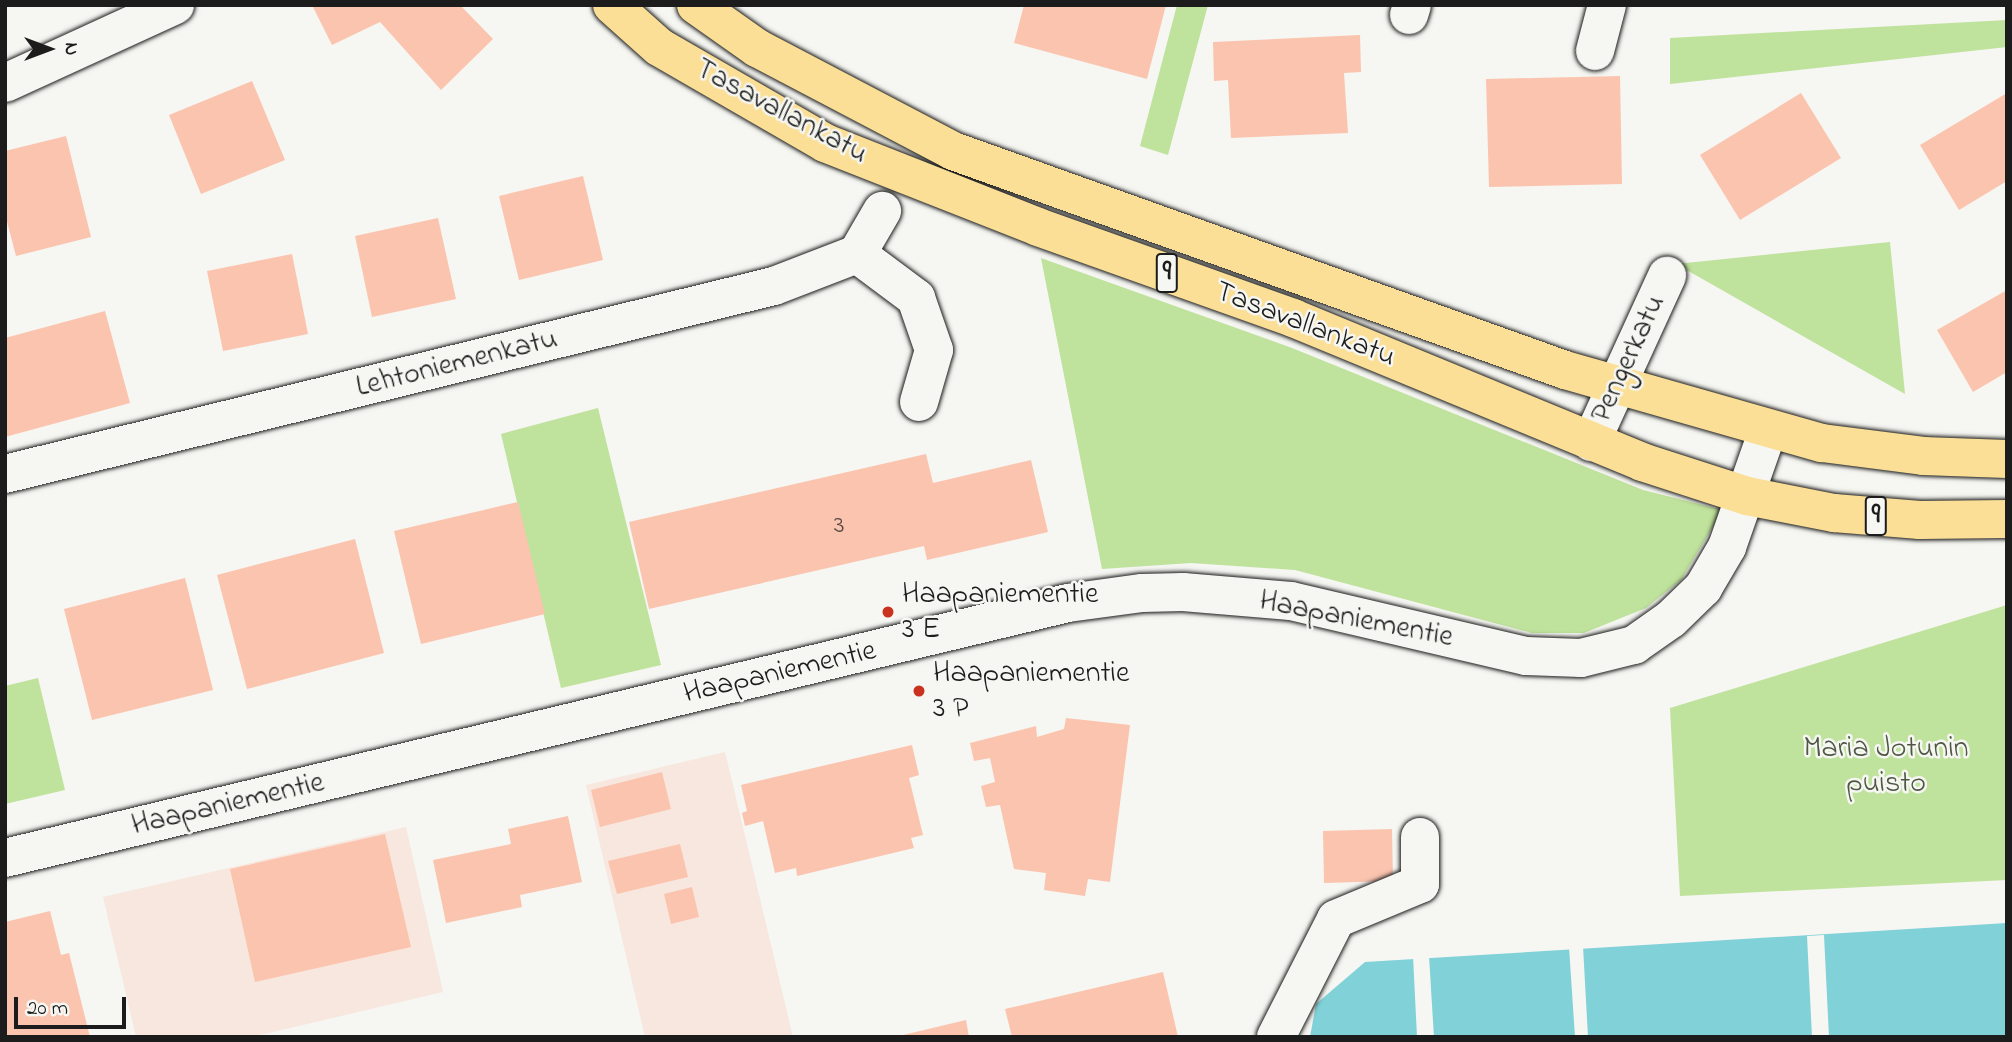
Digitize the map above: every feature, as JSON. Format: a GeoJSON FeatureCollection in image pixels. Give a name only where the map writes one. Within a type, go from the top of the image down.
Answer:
{"type":"FeatureCollection","features":[{"type":"Feature","properties":{"kind":"main road","name":"Tasavallankatu"},"geometry":{"type":"LineString","coordinates":[[612,5],[659,47],[825,143],[1038,228],[1293,318],[1591,442],[1747,496]]}},
{"type":"Feature","properties":{"kind":"main road","name":"Tasavallankatu"},"geometry":{"type":"LineString","coordinates":[[696,5],[757,48],[953,152],[1618,385],[1768,430]]}},
{"type":"Feature","properties":{"kind":"main road","name":"9"},"geometry":{"type":"LineString","coordinates":[[1768,430],[1923,456],[2007,459]]}},
{"type":"Feature","properties":{"kind":"main road","name":"9"},"geometry":{"type":"LineString","coordinates":[[1747,496],[1834,513],[1920,520],[2007,519]]}},
{"type":"Feature","properties":{"kind":"street"},"geometry":{"type":"LineString","coordinates":[[5,83],[175,5]]}},
{"type":"Feature","properties":{"kind":"street"},"geometry":{"type":"LineString","coordinates":[[1595,51],[1607,5]]}},
{"type":"Feature","properties":{"kind":"street"},"geometry":{"type":"LineString","coordinates":[[882,211],[856,254],[916,298],[934,350],[919,402]]}},
{"type":"Feature","properties":{"kind":"street","name":"Lehtoniemenkatu"},"geometry":{"type":"LineString","coordinates":[[5,474],[774,286],[856,254]]}},
{"type":"Feature","properties":{"kind":"street","name":"Pengerkatu"},"geometry":{"type":"LineString","coordinates":[[1591,442],[1667,276]]}},
{"type":"Feature","properties":{"kind":"street","name":"Haapaniementie"},"geometry":{"type":"LineString","coordinates":[[5,858],[1068,603],[1142,593],[1183,592],[1291,601],[1526,656],[1581,658],[1634,645],[1679,611],[1703,588],[1727,547],[1768,430]]}},
{"type":"Feature","properties":{"kind":"street"},"geometry":{"type":"LineString","coordinates":[[1276,1037],[1336,919],[1420,884],[1420,837]]}},
{"type":"Feature","properties":{"kind":"shaded area"},"geometry":{"type":"Polygon","coordinates":[[[725,752],[793,1037],[645,1037],[586,785],[725,752]]]}},
{"type":"Feature","properties":{"kind":"shaded area"},"geometry":{"type":"Polygon","coordinates":[[[406,827],[443,992],[252,1037],[136,1037],[103,897],[406,827]]]}},
{"type":"Feature","properties":{"kind":"green space"},"geometry":{"type":"Polygon","coordinates":[[[1177,5],[1208,5],[1168,155],[1140,146],[1177,5]]]}},
{"type":"Feature","properties":{"kind":"green space"},"geometry":{"type":"Polygon","coordinates":[[[2007,20],[2007,47],[1670,84],[1670,38],[2007,20]]]}},
{"type":"Feature","properties":{"kind":"green space"},"geometry":{"type":"Polygon","coordinates":[[[1890,242],[1905,394],[1676,264],[1890,242]]]}},
{"type":"Feature","properties":{"kind":"green space"},"geometry":{"type":"Polygon","coordinates":[[[1041,258],[1292,348],[1643,490],[1723,510],[1681,580],[1646,608],[1584,633],[1532,633],[1295,570],[1191,563],[1102,569],[1041,258]]]}},
{"type":"Feature","properties":{"kind":"green space"},"geometry":{"type":"Polygon","coordinates":[[[598,408],[661,665],[561,688],[501,434],[598,408]]]}},
{"type":"Feature","properties":{"kind":"green space","name":"Maria Jotunin puisto"},"geometry":{"type":"Polygon","coordinates":[[[2007,605],[2007,880],[1680,896],[1670,708],[2007,605]]]}},
{"type":"Feature","properties":{"kind":"green space"},"geometry":{"type":"Polygon","coordinates":[[[38,678],[65,790],[5,804],[5,686],[38,678]]]}},
{"type":"Feature","properties":{"kind":"water"},"geometry":{"type":"Polygon","coordinates":[[[2007,923],[2007,1037],[1310,1037],[1316,1004],[1365,962],[2007,923]]]}},
{"type":"Feature","properties":{"kind":"pier"},"geometry":{"type":"Polygon","coordinates":[[[1824,935],[1829,1037],[1812,1037],[1807,936],[1824,935]]]}},
{"type":"Feature","properties":{"kind":"pier"},"geometry":{"type":"Polygon","coordinates":[[[1583,946],[1588,1037],[1575,1037],[1569,947],[1583,946]]]}},
{"type":"Feature","properties":{"kind":"pier"},"geometry":{"type":"Polygon","coordinates":[[[1413,956],[1429,956],[1434,1037],[1417,1037],[1413,956]]]}},
{"type":"Feature","properties":{"kind":"building"},"geometry":{"type":"Polygon","coordinates":[[[312,5],[460,5],[493,39],[441,90],[380,22],[332,45],[312,5]]]}},
{"type":"Feature","properties":{"kind":"building"},"geometry":{"type":"Polygon","coordinates":[[[1024,5],[1166,5],[1147,79],[1014,43],[1024,5]]]}},
{"type":"Feature","properties":{"kind":"building"},"geometry":{"type":"Polygon","coordinates":[[[1360,35],[1361,72],[1344,73],[1348,133],[1231,138],[1228,80],[1214,81],[1213,42],[1360,35]]]}},
{"type":"Feature","properties":{"kind":"building"},"geometry":{"type":"Polygon","coordinates":[[[1620,76],[1622,184],[1489,187],[1486,79],[1620,76]]]}},
{"type":"Feature","properties":{"kind":"building"},"geometry":{"type":"Polygon","coordinates":[[[252,81],[285,160],[201,194],[169,115],[252,81]]]}},
{"type":"Feature","properties":{"kind":"building"},"geometry":{"type":"Polygon","coordinates":[[[1801,93],[1841,158],[1740,220],[1700,155],[1801,93]]]}},
{"type":"Feature","properties":{"kind":"building"},"geometry":{"type":"Polygon","coordinates":[[[2007,93],[2007,181],[1959,210],[1920,145],[2007,93]]]}},
{"type":"Feature","properties":{"kind":"building"},"geometry":{"type":"Polygon","coordinates":[[[66,136],[91,237],[16,256],[5,214],[5,151],[66,136]]]}},
{"type":"Feature","properties":{"kind":"building"},"geometry":{"type":"Polygon","coordinates":[[[583,176],[603,260],[519,280],[499,196],[583,176]]]}},
{"type":"Feature","properties":{"kind":"building"},"geometry":{"type":"Polygon","coordinates":[[[438,218],[456,299],[372,317],[355,236],[438,218]]]}},
{"type":"Feature","properties":{"kind":"building"},"geometry":{"type":"Polygon","coordinates":[[[292,254],[308,334],[223,351],[207,271],[292,254]]]}},
{"type":"Feature","properties":{"kind":"building"},"geometry":{"type":"Polygon","coordinates":[[[2007,290],[2007,372],[1973,392],[1937,330],[2007,290]]]}},
{"type":"Feature","properties":{"kind":"building"},"geometry":{"type":"Polygon","coordinates":[[[105,311],[130,403],[5,437],[5,338],[105,311]]]}},
{"type":"Feature","properties":{"kind":"building"},"geometry":{"type":"Polygon","coordinates":[[[926,454],[933,483],[1031,460],[1048,532],[927,560],[924,546],[649,609],[629,522],[926,454]]]}},
{"type":"Feature","properties":{"kind":"building"},"geometry":{"type":"Polygon","coordinates":[[[518,502],[545,614],[421,644],[394,531],[518,502]]]}},
{"type":"Feature","properties":{"kind":"building"},"geometry":{"type":"Polygon","coordinates":[[[355,539],[384,653],[247,689],[217,575],[355,539]]]}},
{"type":"Feature","properties":{"kind":"building"},"geometry":{"type":"Polygon","coordinates":[[[185,578],[213,690],[92,720],[64,609],[185,578]]]}},
{"type":"Feature","properties":{"kind":"building"},"geometry":{"type":"Polygon","coordinates":[[[1066,718],[1130,725],[1110,882],[1088,879],[1085,896],[1044,890],[1046,873],[1014,869],[1000,805],[986,807],[981,786],[995,782],[990,758],[974,761],[970,743],[1036,726],[1037,737],[1064,729],[1066,718]]]}},
{"type":"Feature","properties":{"kind":"building"},"geometry":{"type":"Polygon","coordinates":[[[912,745],[919,775],[909,778],[923,835],[911,838],[914,848],[797,876],[796,868],[775,873],[763,821],[745,826],[742,813],[747,811],[741,785],[912,745]]]}},
{"type":"Feature","properties":{"kind":"building"},"geometry":{"type":"Polygon","coordinates":[[[662,772],[671,809],[600,827],[591,790],[662,772]]]}},
{"type":"Feature","properties":{"kind":"building"},"geometry":{"type":"Polygon","coordinates":[[[568,816],[582,882],[520,895],[522,907],[446,923],[433,860],[511,844],[508,829],[568,816]]]}},
{"type":"Feature","properties":{"kind":"building"},"geometry":{"type":"Polygon","coordinates":[[[1392,829],[1393,881],[1324,883],[1323,831],[1392,829]]]}},
{"type":"Feature","properties":{"kind":"building"},"geometry":{"type":"Polygon","coordinates":[[[385,834],[411,947],[255,982],[230,869],[385,834]]]}},
{"type":"Feature","properties":{"kind":"building"},"geometry":{"type":"Polygon","coordinates":[[[680,844],[688,877],[617,894],[608,861],[680,844]]]}},
{"type":"Feature","properties":{"kind":"building"},"geometry":{"type":"Polygon","coordinates":[[[692,887],[699,917],[671,924],[664,894],[692,887]]]}},
{"type":"Feature","properties":{"kind":"building"},"geometry":{"type":"Polygon","coordinates":[[[50,911],[61,955],[69,953],[90,1037],[5,1037],[5,922],[50,911]]]}},
{"type":"Feature","properties":{"kind":"building"},"geometry":{"type":"Polygon","coordinates":[[[1163,972],[1178,1037],[1012,1037],[1005,1009],[1163,972]]]}},
{"type":"Feature","properties":{"kind":"building"},"geometry":{"type":"Polygon","coordinates":[[[966,1020],[969,1037],[899,1037],[899,1036],[966,1020]]]}},
{"type":"Feature","properties":{"kind":"place","name":"Haapaniementie 3 E"},"geometry":{"type":"Point","coordinates":[888,612]}},
{"type":"Feature","properties":{"kind":"place","name":"Haapaniementie 3 P"},"geometry":{"type":"Point","coordinates":[919,691]}}]}
